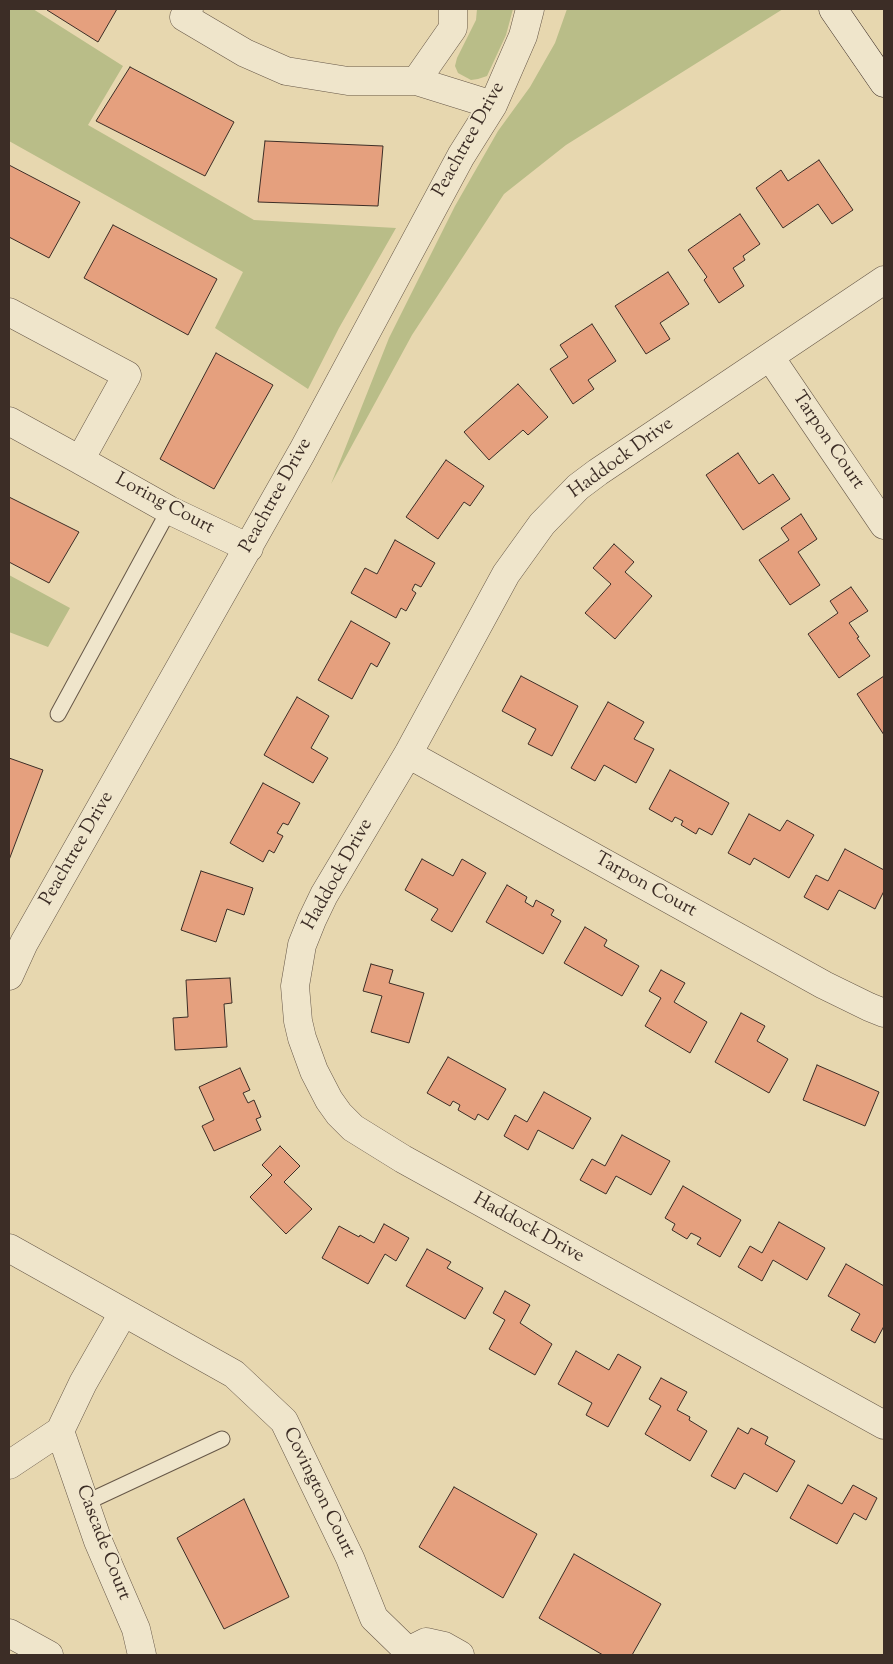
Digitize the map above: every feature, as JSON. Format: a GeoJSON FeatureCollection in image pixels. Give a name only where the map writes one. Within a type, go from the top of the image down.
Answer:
{"type":"FeatureCollection","features":[{"type":"Feature","properties":{"kind":"street"},"geometry":{"type":"LineString","coordinates":[[189,9],[184,17],[245,53],[286,71],[348,81],[416,81],[493,105]]}},
{"type":"Feature","properties":{"kind":"street"},"geometry":{"type":"LineString","coordinates":[[416,81],[453,28],[453,9]]}},
{"type":"Feature","properties":{"kind":"street","name":"Peachtree Drive"},"geometry":{"type":"LineString","coordinates":[[9,976],[16,941],[249,548],[456,165],[493,105],[523,36],[530,9]]}},
{"type":"Feature","properties":{"kind":"street"},"geometry":{"type":"LineString","coordinates":[[833,9],[884,84]]}},
{"type":"Feature","properties":{"kind":"street","name":"Haddock Drive"},"geometry":{"type":"LineString","coordinates":[[884,280],[598,472],[578,487],[542,524],[506,574],[408,754],[324,895],[302,945],[295,986],[298,1021],[314,1071],[339,1114],[353,1128],[403,1160],[884,1425]]}},
{"type":"Feature","properties":{"kind":"street"},"geometry":{"type":"LineString","coordinates":[[9,312],[127,375],[80,460]]}},
{"type":"Feature","properties":{"kind":"street","name":"Tarpon Court"},"geometry":{"type":"LineString","coordinates":[[770,357],[884,525]]}},
{"type":"Feature","properties":{"kind":"street","name":"Loring Court"},"geometry":{"type":"LineString","coordinates":[[9,421],[168,510],[249,548]]}},
{"type":"Feature","properties":{"kind":"street","name":"Tarpon Court"},"geometry":{"type":"LineString","coordinates":[[408,754],[815,980],[884,1013]]}},
{"type":"Feature","properties":{"kind":"street","name":"Covington Court"},"geometry":{"type":"LineString","coordinates":[[9,1248],[234,1374],[284,1421],[350,1558],[374,1618],[407,1653],[426,1642],[444,1646],[460,1655]]}},
{"type":"Feature","properties":{"kind":"street"},"geometry":{"type":"LineString","coordinates":[[9,1465],[60,1431],[83,1383],[123,1313]]}},
{"type":"Feature","properties":{"kind":"street","name":"Cascade Court"},"geometry":{"type":"LineString","coordinates":[[60,1431],[98,1541],[136,1629],[142,1655]]}},
{"type":"Feature","properties":{"kind":"street"},"geometry":{"type":"LineString","coordinates":[[9,1633],[49,1655]]}},
{"type":"Feature","properties":{"kind":"lane"},"geometry":{"type":"LineString","coordinates":[[58,714],[168,510]]}},
{"type":"Feature","properties":{"kind":"lane"},"geometry":{"type":"LineString","coordinates":[[85,1503],[222,1439]]}},
{"type":"Feature","properties":{"kind":"green space"},"geometry":{"type":"Polygon","coordinates":[[[9,9],[33,9],[123,66],[88,125],[254,220],[396,228],[339,328],[308,389],[215,328],[243,272],[9,141],[9,9]]]}},
{"type":"Feature","properties":{"kind":"green space"},"geometry":{"type":"Polygon","coordinates":[[[477,9],[513,9],[506,35],[487,76],[471,80],[458,73],[455,66],[457,58],[476,20],[477,9]]]}},
{"type":"Feature","properties":{"kind":"green space"},"geometry":{"type":"Polygon","coordinates":[[[567,9],[783,9],[566,145],[504,194],[412,335],[331,484],[389,338],[455,206],[498,131],[530,87],[555,43],[567,9]]]}},
{"type":"Feature","properties":{"kind":"green space"},"geometry":{"type":"Polygon","coordinates":[[[9,575],[70,608],[48,647],[9,632],[9,575]]]}},
{"type":"Feature","properties":{"kind":"building"},"geometry":{"type":"Polygon","coordinates":[[[47,9],[117,9],[98,42],[47,9]]]}},
{"type":"Feature","properties":{"kind":"building"},"geometry":{"type":"Polygon","coordinates":[[[130,67],[234,122],[205,176],[96,121],[130,67]]]}},
{"type":"Feature","properties":{"kind":"building"},"geometry":{"type":"Polygon","coordinates":[[[265,141],[383,146],[378,206],[258,202],[265,141]]]}},
{"type":"Feature","properties":{"kind":"building"},"geometry":{"type":"Polygon","coordinates":[[[819,160],[853,210],[832,224],[818,204],[783,228],[756,188],[781,170],[788,181],[819,160]]]}},
{"type":"Feature","properties":{"kind":"building"},"geometry":{"type":"Polygon","coordinates":[[[9,165],[80,202],[49,258],[9,237],[9,165]]]}},
{"type":"Feature","properties":{"kind":"building"},"geometry":{"type":"Polygon","coordinates":[[[740,214],[760,244],[743,256],[745,260],[733,268],[744,286],[719,303],[704,280],[707,277],[688,250],[740,214]]]}},
{"type":"Feature","properties":{"kind":"building"},"geometry":{"type":"Polygon","coordinates":[[[113,225],[217,279],[188,335],[84,278],[113,225]]]}},
{"type":"Feature","properties":{"kind":"building"},"geometry":{"type":"Polygon","coordinates":[[[668,272],[689,304],[660,323],[670,339],[646,354],[615,306],[668,272]]]}},
{"type":"Feature","properties":{"kind":"building"},"geometry":{"type":"Polygon","coordinates":[[[592,324],[616,361],[588,380],[594,389],[573,404],[550,369],[568,357],[560,345],[592,324]]]}},
{"type":"Feature","properties":{"kind":"building"},"geometry":{"type":"Polygon","coordinates":[[[216,353],[273,385],[214,489],[160,459],[216,353]]]}},
{"type":"Feature","properties":{"kind":"building"},"geometry":{"type":"Polygon","coordinates":[[[518,384],[548,417],[528,435],[523,430],[489,460],[464,432],[518,384]]]}},
{"type":"Feature","properties":{"kind":"building"},"geometry":{"type":"Polygon","coordinates":[[[738,453],[759,484],[773,474],[790,499],[743,530],[706,475],[738,453]]]}},
{"type":"Feature","properties":{"kind":"building"},"geometry":{"type":"Polygon","coordinates":[[[446,460],[484,486],[470,506],[464,502],[438,539],[406,517],[446,460]]]}},
{"type":"Feature","properties":{"kind":"building"},"geometry":{"type":"Polygon","coordinates":[[[9,497],[79,532],[49,583],[9,562],[9,497]]]}},
{"type":"Feature","properties":{"kind":"building"},"geometry":{"type":"Polygon","coordinates":[[[801,514],[817,539],[798,552],[820,585],[790,605],[759,560],[789,540],[781,528],[801,514]]]}},
{"type":"Feature","properties":{"kind":"building"},"geometry":{"type":"Polygon","coordinates":[[[395,540],[435,563],[421,587],[415,584],[412,590],[416,593],[406,611],[401,608],[396,618],[351,593],[365,568],[377,574],[395,540]]]}},
{"type":"Feature","properties":{"kind":"building"},"geometry":{"type":"Polygon","coordinates":[[[614,544],[634,562],[625,572],[652,596],[615,639],[585,613],[611,584],[593,568],[614,544]]]}},
{"type":"Feature","properties":{"kind":"building"},"geometry":{"type":"Polygon","coordinates":[[[851,587],[868,611],[849,623],[870,656],[839,678],[808,634],[838,613],[830,601],[851,587]]]}},
{"type":"Feature","properties":{"kind":"building"},"geometry":{"type":"Polygon","coordinates":[[[351,621],[390,643],[377,667],[371,663],[352,699],[318,680],[351,621]]]}},
{"type":"Feature","properties":{"kind":"building"},"geometry":{"type":"Polygon","coordinates":[[[521,676],[578,706],[552,756],[528,744],[536,729],[502,711],[521,676]]]}},
{"type":"Feature","properties":{"kind":"building"},"geometry":{"type":"Polygon","coordinates":[[[884,676],[884,735],[857,694],[884,676]]]}},
{"type":"Feature","properties":{"kind":"building"},"geometry":{"type":"Polygon","coordinates":[[[297,697],[329,716],[311,748],[328,758],[313,783],[264,755],[297,697]]]}},
{"type":"Feature","properties":{"kind":"building"},"geometry":{"type":"Polygon","coordinates":[[[608,702],[644,722],[634,739],[654,749],[636,783],[604,765],[595,781],[571,768],[608,702]]]}},
{"type":"Feature","properties":{"kind":"building"},"geometry":{"type":"Polygon","coordinates":[[[9,758],[43,770],[9,860],[9,758]]]}},
{"type":"Feature","properties":{"kind":"building"},"geometry":{"type":"Polygon","coordinates":[[[670,770],[729,803],[712,835],[699,828],[696,834],[681,825],[683,821],[675,817],[672,822],[649,809],[670,770]]]}},
{"type":"Feature","properties":{"kind":"building"},"geometry":{"type":"Polygon","coordinates":[[[263,783],[300,803],[288,825],[283,823],[277,833],[283,836],[274,853],[269,850],[263,862],[230,843],[263,783]]]}},
{"type":"Feature","properties":{"kind":"building"},"geometry":{"type":"Polygon","coordinates":[[[749,814],[780,831],[787,820],[814,835],[789,878],[754,858],[750,865],[728,853],[749,814]]]}},
{"type":"Feature","properties":{"kind":"building"},"geometry":{"type":"Polygon","coordinates":[[[845,849],[884,870],[884,891],[875,909],[839,890],[828,910],[804,897],[816,875],[828,881],[845,849]]]}},
{"type":"Feature","properties":{"kind":"building"},"geometry":{"type":"Polygon","coordinates":[[[422,859],[453,876],[462,859],[486,873],[452,932],[431,920],[438,909],[405,890],[422,859]]]}},
{"type":"Feature","properties":{"kind":"building"},"geometry":{"type":"Polygon","coordinates":[[[201,871],[253,888],[244,915],[227,909],[216,942],[181,930],[201,871]]]}},
{"type":"Feature","properties":{"kind":"building"},"geometry":{"type":"Polygon","coordinates":[[[507,885],[527,897],[525,902],[533,907],[536,900],[554,910],[551,915],[561,921],[543,954],[486,922],[507,885]]]}},
{"type":"Feature","properties":{"kind":"building"},"geometry":{"type":"Polygon","coordinates":[[[585,927],[607,940],[604,946],[639,966],[622,996],[564,963],[585,927]]]}},
{"type":"Feature","properties":{"kind":"building"},"geometry":{"type":"Polygon","coordinates":[[[371,964],[393,970],[389,983],[424,993],[409,1043],[371,1032],[382,996],[363,991],[371,964]]]}},
{"type":"Feature","properties":{"kind":"building"},"geometry":{"type":"Polygon","coordinates":[[[661,970],[685,983],[674,1002],[707,1022],[690,1053],[645,1026],[661,998],[649,991],[661,970]]]}},
{"type":"Feature","properties":{"kind":"building"},"geometry":{"type":"Polygon","coordinates":[[[230,978],[232,1003],[224,1004],[227,1047],[175,1050],[173,1018],[188,1017],[186,980],[230,978]]]}},
{"type":"Feature","properties":{"kind":"building"},"geometry":{"type":"Polygon","coordinates":[[[741,1013],[765,1026],[757,1041],[788,1059],[769,1093],[715,1062],[741,1013]]]}},
{"type":"Feature","properties":{"kind":"building"},"geometry":{"type":"Polygon","coordinates":[[[448,1057],[506,1089],[488,1120],[478,1114],[475,1120],[458,1110],[460,1105],[453,1101],[450,1106],[427,1093],[448,1057]]]}},
{"type":"Feature","properties":{"kind":"building"},"geometry":{"type":"Polygon","coordinates":[[[817,1065],[879,1092],[865,1126],[803,1100],[817,1065]]]}},
{"type":"Feature","properties":{"kind":"building"},"geometry":{"type":"Polygon","coordinates":[[[240,1068],[250,1090],[243,1093],[248,1103],[254,1100],[261,1117],[256,1119],[261,1130],[214,1151],[202,1126],[214,1120],[199,1087],[240,1068]]]}},
{"type":"Feature","properties":{"kind":"building"},"geometry":{"type":"Polygon","coordinates":[[[544,1092],[591,1118],[573,1149],[538,1130],[528,1150],[504,1136],[515,1115],[527,1122],[544,1092]]]}},
{"type":"Feature","properties":{"kind":"building"},"geometry":{"type":"Polygon","coordinates":[[[622,1135],[670,1161],[651,1195],[616,1176],[606,1194],[580,1180],[592,1159],[605,1166],[622,1135]]]}},
{"type":"Feature","properties":{"kind":"building"},"geometry":{"type":"Polygon","coordinates":[[[280,1146],[300,1166],[284,1182],[312,1209],[286,1234],[250,1197],[272,1175],[262,1165],[280,1146]]]}},
{"type":"Feature","properties":{"kind":"building"},"geometry":{"type":"Polygon","coordinates":[[[683,1186],[741,1220],[720,1257],[697,1244],[701,1238],[691,1233],[687,1239],[672,1230],[675,1224],[665,1218],[683,1186]]]}},
{"type":"Feature","properties":{"kind":"building"},"geometry":{"type":"Polygon","coordinates":[[[779,1222],[825,1248],[807,1280],[773,1260],[762,1281],[738,1267],[750,1246],[762,1253],[779,1222]]]}},
{"type":"Feature","properties":{"kind":"building"},"geometry":{"type":"Polygon","coordinates":[[[384,1224],[409,1238],[396,1261],[385,1254],[368,1284],[322,1258],[339,1226],[374,1243],[384,1224]]]}},
{"type":"Feature","properties":{"kind":"building"},"geometry":{"type":"Polygon","coordinates":[[[427,1249],[451,1262],[447,1268],[483,1288],[465,1319],[406,1286],[427,1249]]]}},
{"type":"Feature","properties":{"kind":"building"},"geometry":{"type":"Polygon","coordinates":[[[846,1264],[884,1286],[884,1326],[875,1343],[851,1330],[860,1314],[828,1296],[846,1264]]]}},
{"type":"Feature","properties":{"kind":"building"},"geometry":{"type":"Polygon","coordinates":[[[505,1291],[530,1305],[520,1323],[552,1344],[535,1375],[489,1349],[505,1320],[493,1313],[505,1291]]]}},
{"type":"Feature","properties":{"kind":"building"},"geometry":{"type":"Polygon","coordinates":[[[576,1351],[609,1370],[618,1354],[641,1367],[608,1427],[586,1415],[592,1403],[558,1384],[576,1351]]]}},
{"type":"Feature","properties":{"kind":"building"},"geometry":{"type":"Polygon","coordinates":[[[661,1378],[687,1392],[677,1410],[690,1417],[689,1420],[707,1431],[690,1461],[645,1434],[661,1406],[649,1399],[661,1378]]]}},
{"type":"Feature","properties":{"kind":"building"},"geometry":{"type":"Polygon","coordinates":[[[738,1428],[748,1434],[751,1428],[768,1437],[765,1444],[795,1461],[777,1492],[744,1473],[735,1489],[711,1476],[738,1428]]]}},
{"type":"Feature","properties":{"kind":"building"},"geometry":{"type":"Polygon","coordinates":[[[808,1485],[842,1504],[853,1485],[877,1498],[866,1520],[854,1513],[837,1544],[790,1518],[808,1485]]]}},
{"type":"Feature","properties":{"kind":"building"},"geometry":{"type":"Polygon","coordinates":[[[454,1487],[537,1534],[503,1598],[419,1547],[454,1487]]]}},
{"type":"Feature","properties":{"kind":"building"},"geometry":{"type":"Polygon","coordinates":[[[244,1499],[289,1597],[224,1629],[177,1538],[244,1499]]]}},
{"type":"Feature","properties":{"kind":"building"},"geometry":{"type":"Polygon","coordinates":[[[574,1554],[661,1604],[632,1655],[603,1655],[539,1618],[574,1554]]]}}]}
